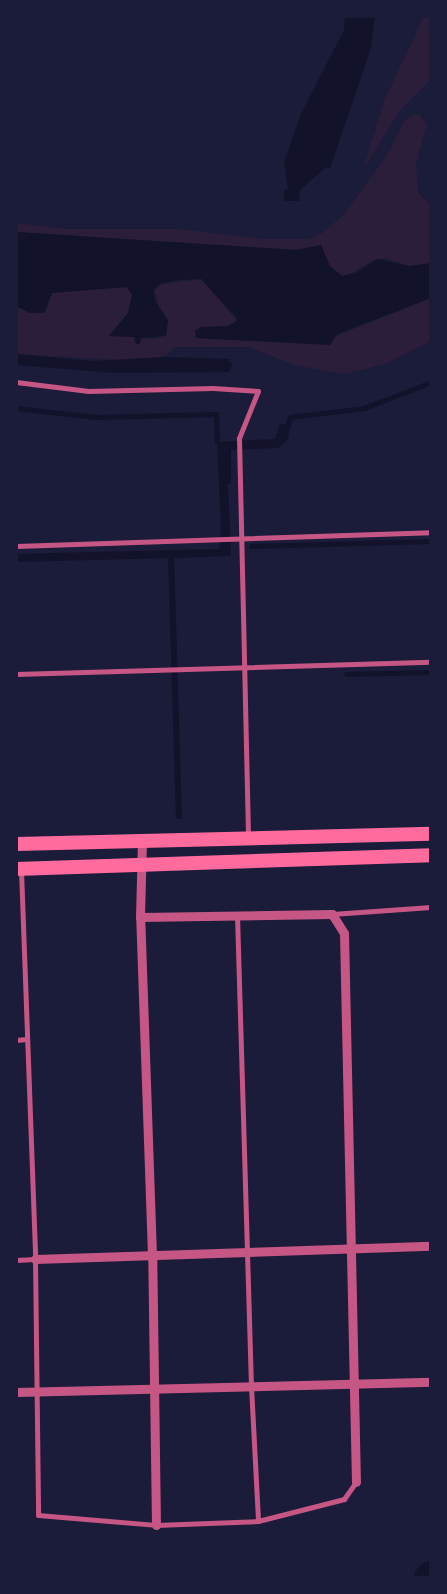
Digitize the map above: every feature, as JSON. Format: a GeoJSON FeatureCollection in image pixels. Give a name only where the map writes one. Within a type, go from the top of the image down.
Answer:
{"type":"FeatureCollection","features":[{"type":"Feature","properties":{"kind":"highway"},"geometry":{"type":"LineString","coordinates":[[16,844],[431,834]]}},
{"type":"Feature","properties":{"kind":"highway"},"geometry":{"type":"LineString","coordinates":[[18,869],[431,855]]}},
{"type":"Feature","properties":{"kind":"street"},"geometry":{"type":"LineString","coordinates":[[16,382],[88,391],[212,388],[258,391],[239,438],[246,666],[248,838]]}},
{"type":"Feature","properties":{"kind":"street"},"geometry":{"type":"LineString","coordinates":[[16,546],[431,532]]}},
{"type":"Feature","properties":{"kind":"street"},"geometry":{"type":"LineString","coordinates":[[16,674],[431,662]]}},
{"type":"Feature","properties":{"kind":"street"},"geometry":{"type":"LineString","coordinates":[[142,841],[140,917],[152,1255],[152,1389],[156,1524]]}},
{"type":"Feature","properties":{"kind":"street"},"geometry":{"type":"LineString","coordinates":[[18,869],[27,1039],[35,1259],[35,1392],[38,1514],[156,1524],[258,1521],[344,1499],[356,1482],[344,933],[332,914]]}},
{"type":"Feature","properties":{"kind":"street"},"geometry":{"type":"LineString","coordinates":[[140,917],[332,914],[431,907]]}},
{"type":"Feature","properties":{"kind":"street"},"geometry":{"type":"LineString","coordinates":[[237,915],[246,1252],[258,1521]]}},
{"type":"Feature","properties":{"kind":"street"},"geometry":{"type":"LineString","coordinates":[[16,1040],[27,1039]]}},
{"type":"Feature","properties":{"kind":"street"},"geometry":{"type":"LineString","coordinates":[[16,1260],[431,1246]]}},
{"type":"Feature","properties":{"kind":"street"},"geometry":{"type":"LineString","coordinates":[[16,1392],[431,1382]]}},
{"type":"Feature","properties":{"kind":"shaded area"},"geometry":{"type":"Polygon","coordinates":[[[345,16],[375,16],[371,48],[330,168],[326,167],[300,190],[299,201],[284,201],[284,190],[288,189],[284,162],[301,114],[344,30],[345,16]]]}},
{"type":"Feature","properties":{"kind":"shaded area"},"geometry":{"type":"Polygon","coordinates":[[[424,16],[431,16],[431,79],[400,110],[363,169],[385,99],[424,16]]]}},
{"type":"Feature","properties":{"kind":"shaded area"},"geometry":{"type":"Polygon","coordinates":[[[414,114],[420,115],[427,124],[416,163],[418,192],[431,207],[431,263],[409,266],[384,258],[372,261],[349,275],[342,276],[330,266],[321,245],[296,250],[16,232],[16,223],[66,229],[177,229],[265,239],[309,239],[324,232],[344,214],[386,157],[404,121],[414,114]]]}},
{"type":"Feature","properties":{"kind":"shaded area"},"geometry":{"type":"Polygon","coordinates":[[[16,232],[296,250],[321,245],[330,266],[342,276],[358,272],[377,259],[409,266],[431,263],[431,298],[337,334],[330,345],[196,338],[195,331],[201,327],[228,326],[237,321],[236,317],[201,279],[179,280],[162,283],[154,290],[155,301],[168,320],[166,336],[141,338],[140,344],[136,344],[134,337],[109,336],[128,313],[132,295],[127,287],[52,293],[45,312],[41,313],[30,313],[16,306],[16,232]]]}},
{"type":"Feature","properties":{"kind":"shaded area"},"geometry":{"type":"Polygon","coordinates":[[[201,279],[237,321],[228,326],[201,327],[195,331],[334,337],[431,298],[431,341],[385,364],[345,374],[294,365],[250,347],[175,347],[163,357],[133,361],[16,354],[16,306],[30,313],[46,309],[52,293],[59,291],[127,287],[132,295],[128,313],[109,336],[135,337],[140,344],[140,338],[159,339],[159,305],[154,290],[158,285],[201,279]]]}},
{"type":"Feature","properties":{"kind":"shaded area"},"geometry":{"type":"Polygon","coordinates":[[[16,354],[92,361],[163,357],[230,359],[229,363],[233,363],[229,372],[114,373],[16,365],[16,354]]]}},
{"type":"Feature","properties":{"kind":"shaded area"},"geometry":{"type":"Polygon","coordinates":[[[280,424],[290,425],[288,439],[278,448],[231,450],[231,484],[228,484],[231,556],[174,558],[182,819],[176,819],[168,558],[16,562],[16,554],[219,549],[221,530],[217,442],[275,439],[280,424]]]}},
{"type":"Feature","properties":{"kind":"waterway"},"geometry":{"type":"LineString","coordinates":[[288,425],[290,417],[364,408],[431,382]]}},
{"type":"Feature","properties":{"kind":"waterway"},"geometry":{"type":"LineString","coordinates":[[16,408],[95,417],[216,414],[217,442]]}},
{"type":"Feature","properties":{"kind":"waterway"},"geometry":{"type":"LineString","coordinates":[[251,546],[431,541]]}},
{"type":"Feature","properties":{"kind":"waterway"},"geometry":{"type":"LineString","coordinates":[[346,674],[431,672]]}}]}
